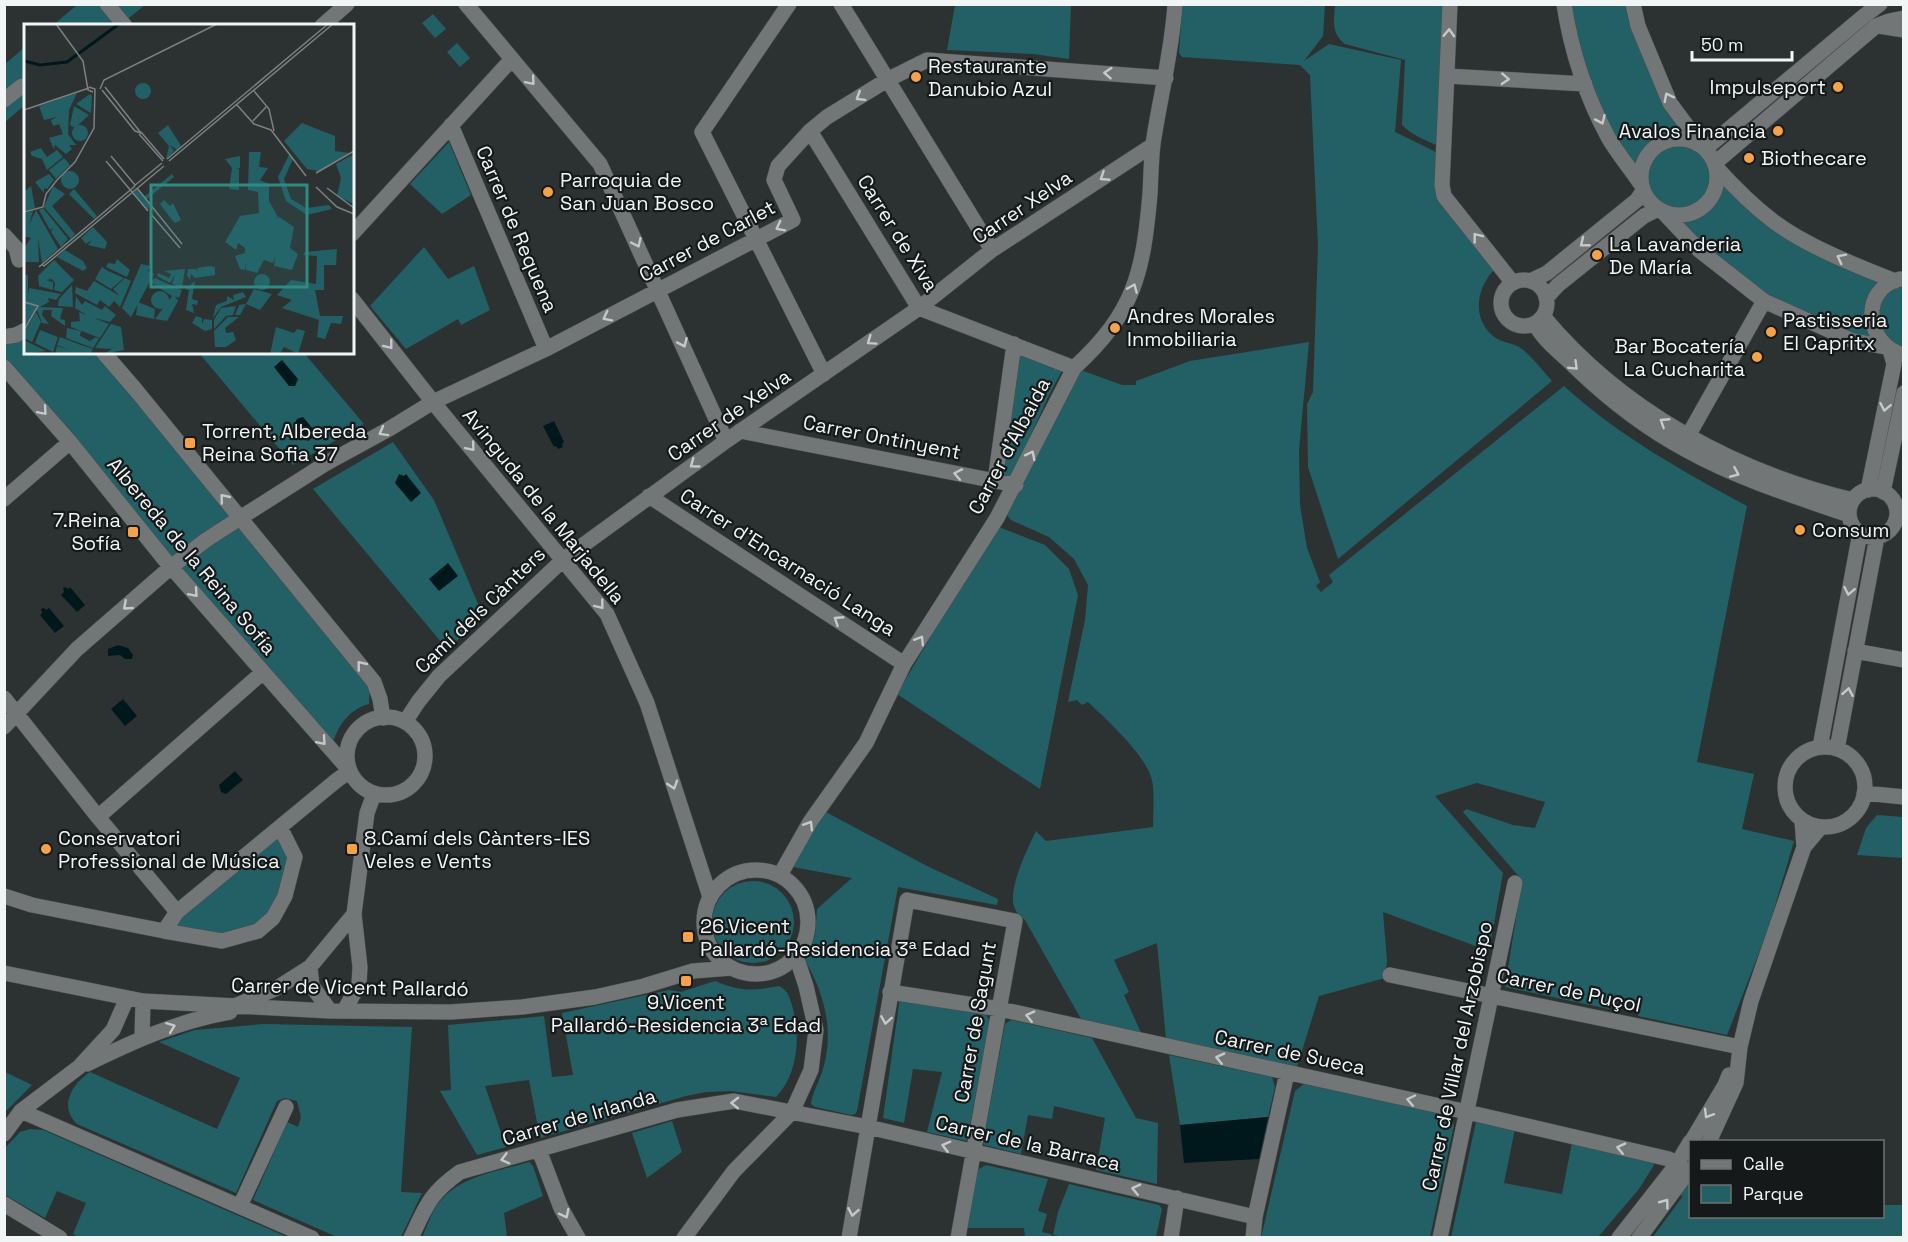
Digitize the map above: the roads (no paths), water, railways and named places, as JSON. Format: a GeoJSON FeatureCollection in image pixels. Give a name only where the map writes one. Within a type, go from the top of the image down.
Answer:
{"type":"FeatureCollection","features":[{"type":"Feature","properties":{"kind":"street"},"geometry":{"type":"LineString","coordinates":[[107,4],[122,24]]}},
{"type":"Feature","properties":{"kind":"street"},"geometry":{"type":"LineString","coordinates":[[324,24],[347,4]]}},
{"type":"Feature","properties":{"kind":"street"},"geometry":{"type":"LineString","coordinates":[[466,4],[600,164],[726,441]]}},
{"type":"Feature","properties":{"kind":"street"},"geometry":{"type":"LineString","coordinates":[[789,4],[702,132],[824,374]]}},
{"type":"Feature","properties":{"kind":"street"},"geometry":{"type":"LineString","coordinates":[[841,4],[992,250]]}},
{"type":"Feature","properties":{"kind":"street","name":"Carrer d'Albaida"},"geometry":{"type":"LineString","coordinates":[[780,875],[810,822],[866,743],[904,664],[997,518],[1016,485],[1074,368],[1119,318],[1137,282],[1144,249],[1153,145],[1173,34],[1175,4]]}},
{"type":"Feature","properties":{"kind":"street"},"geometry":{"type":"LineString","coordinates":[[1450,4],[1442,185],[1444,196],[1513,283]]}},
{"type":"Feature","properties":{"kind":"street"},"geometry":{"type":"LineString","coordinates":[[1564,4],[1567,25],[1585,84],[1608,138],[1649,201],[1699,250],[1764,301],[1853,341],[1893,351]]}},
{"type":"Feature","properties":{"kind":"street"},"geometry":{"type":"LineString","coordinates":[[1633,4],[1649,57],[1670,103],[1737,191],[1775,223],[1852,264],[1899,280]]}},
{"type":"Feature","properties":{"kind":"street"},"geometry":{"type":"LineString","coordinates":[[1703,147],[1864,16],[1874,12]]}},
{"type":"Feature","properties":{"kind":"street"},"geometry":{"type":"LineString","coordinates":[[1874,12],[1889,21],[1904,18]]}},
{"type":"Feature","properties":{"kind":"street"},"geometry":{"type":"LineString","coordinates":[[1874,12],[1904,30]]}},
{"type":"Feature","properties":{"kind":"street"},"geometry":{"type":"LineString","coordinates":[[1715,165],[1874,12]]}},
{"type":"Feature","properties":{"kind":"street"},"geometry":{"type":"LineString","coordinates":[[354,232],[512,58]]}},
{"type":"Feature","properties":{"kind":"street","name":"Carrer de Carlet"},"geometry":{"type":"LineString","coordinates":[[4,727],[77,649],[171,567],[240,518],[325,464],[390,429],[433,402],[546,349],[793,220],[774,180],[778,166],[810,131],[827,117],[887,81],[927,60],[1166,78]]}},
{"type":"Feature","properties":{"kind":"street"},"geometry":{"type":"LineString","coordinates":[[1447,76],[1585,84]]}},
{"type":"Feature","properties":{"kind":"street"},"geometry":{"type":"LineString","coordinates":[[4,100],[22,86]]}},
{"type":"Feature","properties":{"kind":"street","name":"Carrer de Requena"},"geometry":{"type":"LineString","coordinates":[[451,126],[546,349]]}},
{"type":"Feature","properties":{"kind":"street","name":"Carrer de Xiva"},"geometry":{"type":"LineString","coordinates":[[810,131],[919,308],[1074,368]]}},
{"type":"Feature","properties":{"kind":"street"},"geometry":{"type":"LineString","coordinates":[[1539,320],[1517,325],[1505,316],[1501,303],[1506,289],[1513,283],[1530,281],[1547,273],[1637,200],[1642,187],[1642,166],[1650,151],[1657,145],[1671,139],[1687,139],[1703,147]]}},
{"type":"Feature","properties":{"kind":"street","name":"Carrer Xelva"},"geometry":{"type":"LineString","coordinates":[[919,308],[992,250],[1153,145]]}},
{"type":"Feature","properties":{"kind":"street"},"geometry":{"type":"LineString","coordinates":[[1546,298],[1558,285],[1644,216],[1661,211],[1686,215],[1705,205],[1714,194],[1717,180],[1715,165]]}},
{"type":"Feature","properties":{"kind":"street"},"geometry":{"type":"LineString","coordinates":[[4,235],[16,248],[16,260]]}},
{"type":"Feature","properties":{"kind":"street"},"geometry":{"type":"LineString","coordinates":[[1876,491],[1894,364],[1893,351],[1875,333],[1871,318],[1875,301],[1884,287],[1899,280]]}},
{"type":"Feature","properties":{"kind":"street"},"geometry":{"type":"LineString","coordinates":[[1530,281],[1540,287],[1546,298],[1547,305],[1539,320],[1541,336],[1596,387],[1672,443],[1757,483],[1851,507]]}},
{"type":"Feature","properties":{"kind":"street"},"geometry":{"type":"LineString","coordinates":[[1688,436],[1764,301]]}},
{"type":"Feature","properties":{"kind":"street","name":"Avinguda de la Marjadella"},"geometry":{"type":"LineString","coordinates":[[354,302],[433,402],[607,614],[646,703],[710,897]]}},
{"type":"Feature","properties":{"kind":"street","name":"Carrer de Xelva"},"geometry":{"type":"LineString","coordinates":[[564,559],[740,431],[919,308]]}},
{"type":"Feature","properties":{"kind":"street"},"geometry":{"type":"LineString","coordinates":[[1539,320],[1618,389],[1688,436],[1851,507]]}},
{"type":"Feature","properties":{"kind":"street"},"geometry":{"type":"LineString","coordinates":[[4,337],[24,331]]}},
{"type":"Feature","properties":{"kind":"street"},"geometry":{"type":"LineString","coordinates":[[994,481],[1014,344]]}},
{"type":"Feature","properties":{"kind":"street"},"geometry":{"type":"LineString","coordinates":[[104,354],[135,389],[374,682],[383,718]]}},
{"type":"Feature","properties":{"kind":"street","name":"Albereda de la Reina Sofía"},"geometry":{"type":"LineString","coordinates":[[4,367],[70,442],[171,567],[350,771]]}},
{"type":"Feature","properties":{"kind":"street"},"geometry":{"type":"LineString","coordinates":[[1876,491],[1904,393]]}},
{"type":"Feature","properties":{"kind":"street","name":"Carrer Ontinyent"},"geometry":{"type":"LineString","coordinates":[[740,431],[1016,485]]}},
{"type":"Feature","properties":{"kind":"street"},"geometry":{"type":"LineString","coordinates":[[4,499],[70,442]]}},
{"type":"Feature","properties":{"kind":"street"},"geometry":{"type":"LineString","coordinates":[[1876,491],[1899,506],[1898,527],[1876,537],[1869,537],[1860,533],[1851,523],[1851,507],[1862,492],[1876,491]]}},
{"type":"Feature","properties":{"kind":"street","name":"Carrer d'Encarnació Langa"},"geometry":{"type":"LineString","coordinates":[[649,496],[904,664]]}},
{"type":"Feature","properties":{"kind":"street"},"geometry":{"type":"LineString","coordinates":[[1820,747],[1860,533]]}},
{"type":"Feature","properties":{"kind":"street"},"geometry":{"type":"LineString","coordinates":[[1837,749],[1876,537]]}},
{"type":"Feature","properties":{"kind":"street","name":"Camí dels Cànters"},"geometry":{"type":"LineString","coordinates":[[405,722],[439,676],[564,559]]}},
{"type":"Feature","properties":{"kind":"street"},"geometry":{"type":"LineString","coordinates":[[1855,651],[1904,660]]}},
{"type":"Feature","properties":{"kind":"street"},"geometry":{"type":"LineString","coordinates":[[98,817],[263,672]]}},
{"type":"Feature","properties":{"kind":"street"},"geometry":{"type":"LineString","coordinates":[[4,698],[18,712],[98,817],[177,912]]}},
{"type":"Feature","properties":{"kind":"street"},"geometry":{"type":"LineString","coordinates":[[383,718],[405,722],[418,734],[424,746],[425,760],[422,772],[414,783],[397,794],[374,794],[357,782],[350,771],[347,758],[349,744],[365,723],[383,718]]}},
{"type":"Feature","properties":{"kind":"street"},"geometry":{"type":"LineString","coordinates":[[1820,747],[1837,749],[1850,756],[1859,766],[1864,780],[1863,800],[1849,820],[1834,827],[1820,828],[1802,821],[1794,814],[1786,798],[1785,782],[1791,766],[1799,756],[1820,747]]}},
{"type":"Feature","properties":{"kind":"street"},"geometry":{"type":"LineString","coordinates":[[164,931],[177,912],[350,771]]}},
{"type":"Feature","properties":{"kind":"street"},"geometry":{"type":"LineString","coordinates":[[1864,793],[1904,797]]}},
{"type":"Feature","properties":{"kind":"street"},"geometry":{"type":"LineString","coordinates":[[310,968],[312,986],[337,1011],[359,984],[360,967],[354,914],[367,813],[374,794]]}},
{"type":"Feature","properties":{"kind":"street"},"geometry":{"type":"LineString","coordinates":[[1802,821],[1804,847]]}},
{"type":"Feature","properties":{"kind":"street"},"geometry":{"type":"LineString","coordinates":[[4,896],[32,905],[222,941],[258,931],[273,918],[285,896],[295,857],[280,827]]}},
{"type":"Feature","properties":{"kind":"street"},"geometry":{"type":"LineString","coordinates":[[1710,1140],[1736,1083],[1740,1047],[1751,1000],[1804,847],[1820,828]]}},
{"type":"Feature","properties":{"kind":"street"},"geometry":{"type":"LineString","coordinates":[[759,870],[780,875],[801,895],[807,910],[808,927],[805,942],[796,956],[780,968],[764,974],[748,974],[732,968],[719,959],[710,946],[705,932],[704,918],[710,897],[724,881],[737,873],[759,870]]}},
{"type":"Feature","properties":{"kind":"street","name":"Carrer de Villar del Arzobispo"},"geometry":{"type":"LineString","coordinates":[[1440,1238],[1515,883]]}},
{"type":"Feature","properties":{"kind":"street","name":"Carrer de Sagunt"},"geometry":{"type":"LineString","coordinates":[[890,992],[907,900],[1015,921],[958,1238]]}},
{"type":"Feature","properties":{"kind":"street"},"geometry":{"type":"LineString","coordinates":[[232,1007],[277,988],[310,968],[354,914]]}},
{"type":"Feature","properties":{"kind":"street"},"geometry":{"type":"LineString","coordinates":[[693,970],[710,946]]}},
{"type":"Feature","properties":{"kind":"street"},"geometry":{"type":"LineString","coordinates":[[322,954],[336,948],[351,951],[360,967]]}},
{"type":"Feature","properties":{"kind":"street"},"geometry":{"type":"LineString","coordinates":[[684,1238],[734,1171],[792,1112],[811,1070],[816,1030],[806,986],[796,956]]}},
{"type":"Feature","properties":{"kind":"street","name":"Carrer de Vicent Pallardó"},"geometry":{"type":"LineString","coordinates":[[4,973],[143,1001],[250,1008],[451,1012],[522,1007],[595,997],[644,986],[693,970],[732,968]]}},
{"type":"Feature","properties":{"kind":"street"},"geometry":{"type":"LineString","coordinates":[[780,968],[806,986]]}},
{"type":"Feature","properties":{"kind":"street","name":"Carrer de Puçol"},"geometry":{"type":"LineString","coordinates":[[1390,975],[1740,1047]]}},
{"type":"Feature","properties":{"kind":"street"},"geometry":{"type":"LineString","coordinates":[[849,1238],[890,992]]}},
{"type":"Feature","properties":{"kind":"street","name":"Carrer de Sueca"},"geometry":{"type":"LineString","coordinates":[[890,992],[1000,1009],[1467,1112],[1669,1159],[1684,1166]]}},
{"type":"Feature","properties":{"kind":"street"},"geometry":{"type":"LineString","coordinates":[[4,1134],[21,1111],[79,1067],[113,1030],[127,998]]}},
{"type":"Feature","properties":{"kind":"street"},"geometry":{"type":"LineString","coordinates":[[142,1038],[143,1001]]}},
{"type":"Feature","properties":{"kind":"street"},"geometry":{"type":"LineString","coordinates":[[79,1067],[142,1038],[196,1018],[250,1008]]}},
{"type":"Feature","properties":{"kind":"street"},"geometry":{"type":"LineString","coordinates":[[1692,1140],[1725,1085],[1740,1047]]}},
{"type":"Feature","properties":{"kind":"street"},"geometry":{"type":"LineString","coordinates":[[1253,1238],[1255,1216],[1287,1073]]}},
{"type":"Feature","properties":{"kind":"street","name":"Carrer de Irlanda"},"geometry":{"type":"LineString","coordinates":[[411,1238],[427,1203],[441,1185],[460,1172],[676,1110],[734,1101],[792,1112]]}},
{"type":"Feature","properties":{"kind":"street"},"geometry":{"type":"LineString","coordinates":[[240,1206],[286,1107]]}},
{"type":"Feature","properties":{"kind":"street"},"geometry":{"type":"LineString","coordinates":[[21,1111],[312,1238]]}},
{"type":"Feature","properties":{"kind":"street","name":"Carrer de la Barraca"},"geometry":{"type":"LineString","coordinates":[[792,1112],[868,1127],[1255,1216]]}},
{"type":"Feature","properties":{"kind":"street"},"geometry":{"type":"LineString","coordinates":[[1639,1238],[1684,1166],[1689,1149]]}},
{"type":"Feature","properties":{"kind":"street"},"geometry":{"type":"LineString","coordinates":[[539,1150],[561,1208],[578,1238]]}},
{"type":"Feature","properties":{"kind":"street"},"geometry":{"type":"LineString","coordinates":[[1619,1238],[1684,1166]]}},
{"type":"Feature","properties":{"kind":"street"},"geometry":{"type":"LineString","coordinates":[[1171,1238],[1177,1198]]}},
{"type":"Feature","properties":{"kind":"street"},"geometry":{"type":"LineString","coordinates":[[4,1204],[60,1238]]}},
{"type":"Feature","properties":{"kind":"place","name":"Restaurante Danubio Azul"},"geometry":{"type":"Point","coordinates":[916,77]}},
{"type":"Feature","properties":{"kind":"place","name":"Impulseport"},"geometry":{"type":"Point","coordinates":[1838,87]}},
{"type":"Feature","properties":{"kind":"place","name":"Avalos Financia"},"geometry":{"type":"Point","coordinates":[1778,131]}},
{"type":"Feature","properties":{"kind":"place","name":"Biothecare"},"geometry":{"type":"Point","coordinates":[1749,158]}},
{"type":"Feature","properties":{"kind":"place","name":"Parroquia de San Juan Bosco"},"geometry":{"type":"Point","coordinates":[548,192]}},
{"type":"Feature","properties":{"kind":"place","name":"La Lavanderia De María"},"geometry":{"type":"Point","coordinates":[1597,255]}},
{"type":"Feature","properties":{"kind":"place","name":"Andres Morales Inmobiliaria"},"geometry":{"type":"Point","coordinates":[1115,328]}},
{"type":"Feature","properties":{"kind":"place","name":"Pastisseria El Capritx"},"geometry":{"type":"Point","coordinates":[1771,332]}},
{"type":"Feature","properties":{"kind":"place","name":"Bar Bocatería La Cucharita"},"geometry":{"type":"Point","coordinates":[1757,357]}},
{"type":"Feature","properties":{"kind":"place","name":"Torrent, Albereda Reina Sofia 37"},"geometry":{"type":"Point","coordinates":[190,443]}},
{"type":"Feature","properties":{"kind":"place","name":"Consum"},"geometry":{"type":"Point","coordinates":[1800,530]}},
{"type":"Feature","properties":{"kind":"place","name":"7.Reina Sofía"},"geometry":{"type":"Point","coordinates":[133,532]}},
{"type":"Feature","properties":{"kind":"place","name":"Conservatori Professional de Música"},"geometry":{"type":"Point","coordinates":[46,849]}},
{"type":"Feature","properties":{"kind":"place","name":"8.Camí dels Cànters-IES Veles e Vents"},"geometry":{"type":"Point","coordinates":[352,849]}},
{"type":"Feature","properties":{"kind":"place","name":"26.Vicent Pallardó-Residencia 3ª Edad"},"geometry":{"type":"Point","coordinates":[688,937]}},
{"type":"Feature","properties":{"kind":"place","name":"9.Vicent Pallardó-Residencia 3ª Edad"},"geometry":{"type":"Point","coordinates":[686,981]}}]}
